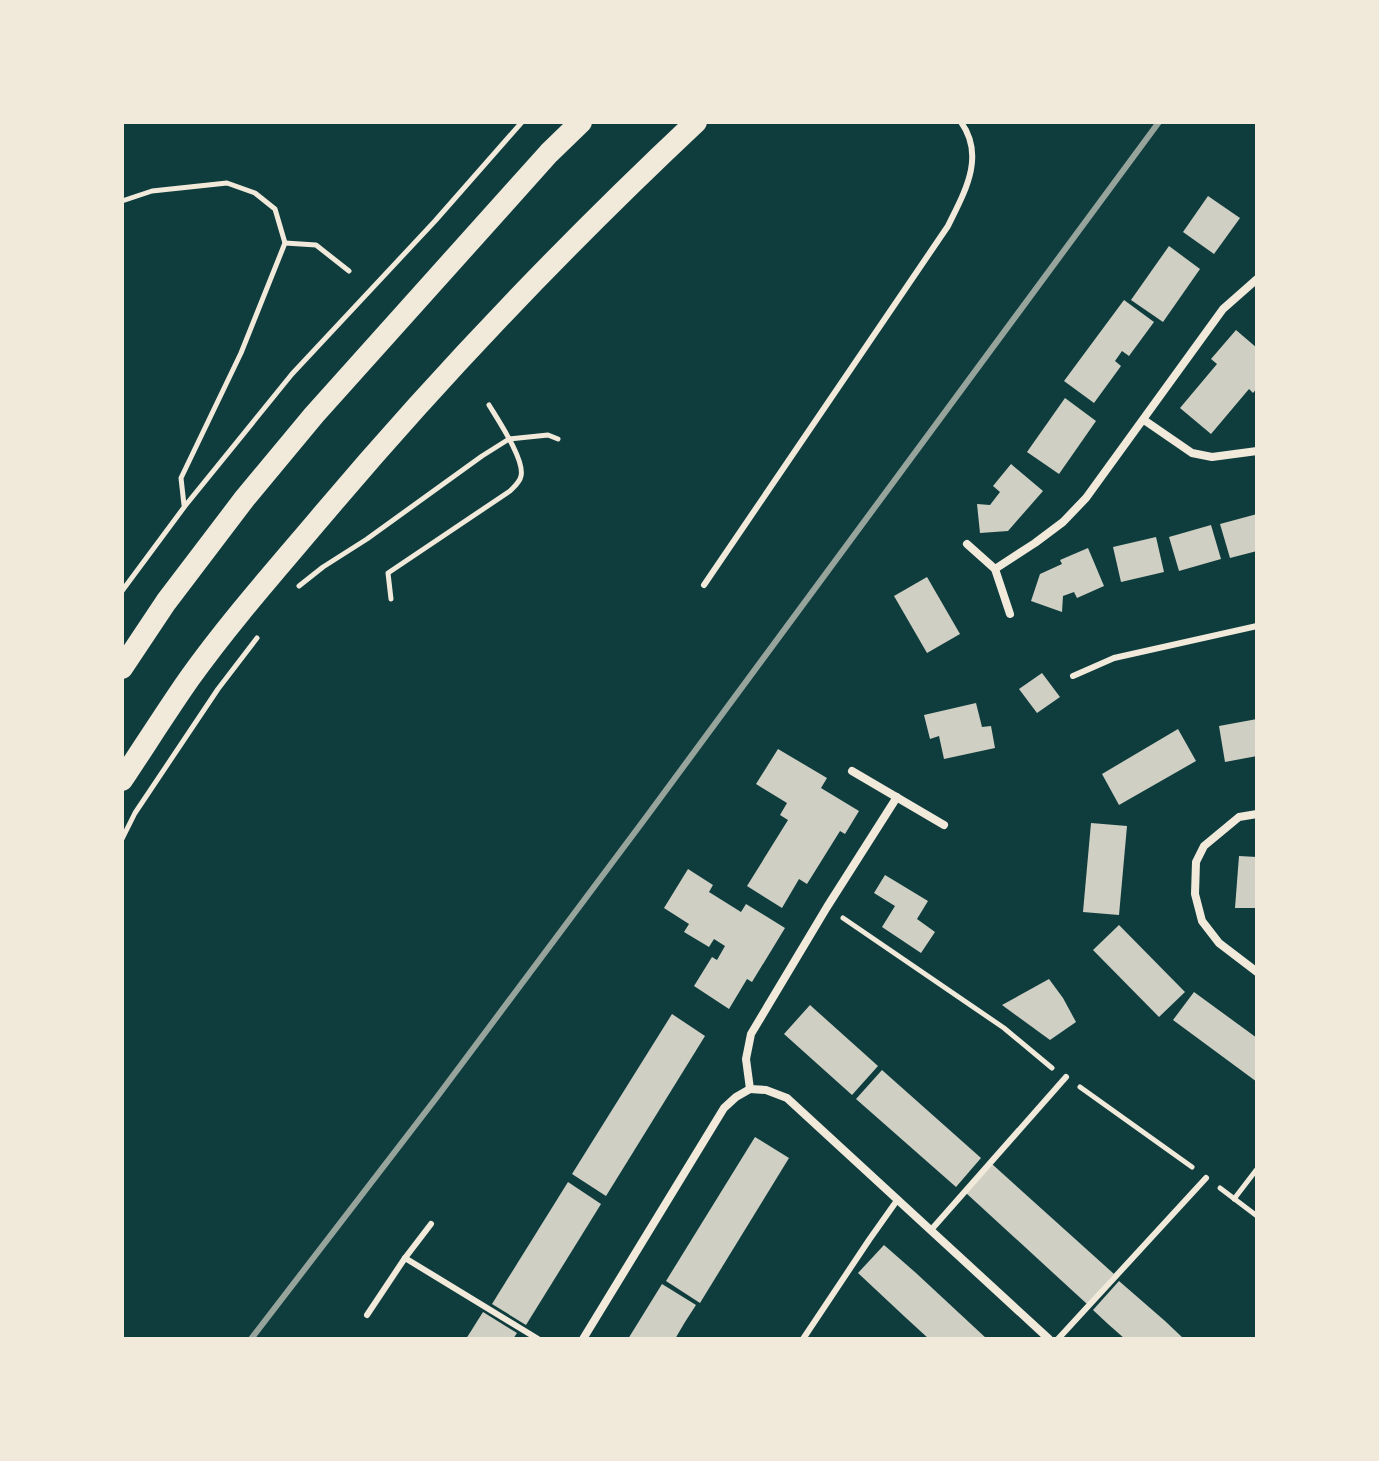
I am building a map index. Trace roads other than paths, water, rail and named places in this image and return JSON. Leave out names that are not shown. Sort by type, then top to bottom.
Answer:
[{"type":"highway","points":[[122,668],[166,602],[245,498],[314,415],[549,153],[581,122]]},
{"type":"highway","points":[[549,153],[587,122]]},
{"type":"highway","points":[[122,780],[190,678],[259,590],[373,455],[464,354],[643,171],[696,122]]},
{"type":"street","points":[[549,153],[573,122]]},
{"type":"street","points":[[995,569],[1063,522],[1086,498],[1223,309],[1257,279]]},
{"type":"street","points":[[1144,420],[1192,453],[1212,457],[1257,451]]},
{"type":"street","points":[[967,544],[995,569],[1010,614]]},
{"type":"street","points":[[852,771],[944,825]]},
{"type":"street","points":[[750,1089],[746,1059],[751,1034],[897,797]]},
{"type":"street","points":[[1257,814],[1239,817],[1204,846],[1196,862],[1195,894],[1202,921],[1219,943],[1257,972]]},
{"type":"street","points":[[583,1339],[724,1108],[750,1089],[766,1090],[787,1098],[1049,1339]]},
{"type":"lane","points":[[704,585],[948,226],[970,180],[973,155],[966,128],[961,122]]},
{"type":"lane","points":[[1073,676],[1114,658],[1257,626]]},
{"type":"lane","points":[[931,1230],[1066,1077]]},
{"type":"lane","points":[[1058,1339],[1206,1178]]},
{"type":"lane","points":[[803,1339],[898,1199]]},
{"type":"lane","points":[[367,1315],[431,1224]]},
{"type":"lane","points":[[405,1258],[538,1339]]},
{"type":"railway","points":[[251,1339],[647,816],[1159,122]]}]
